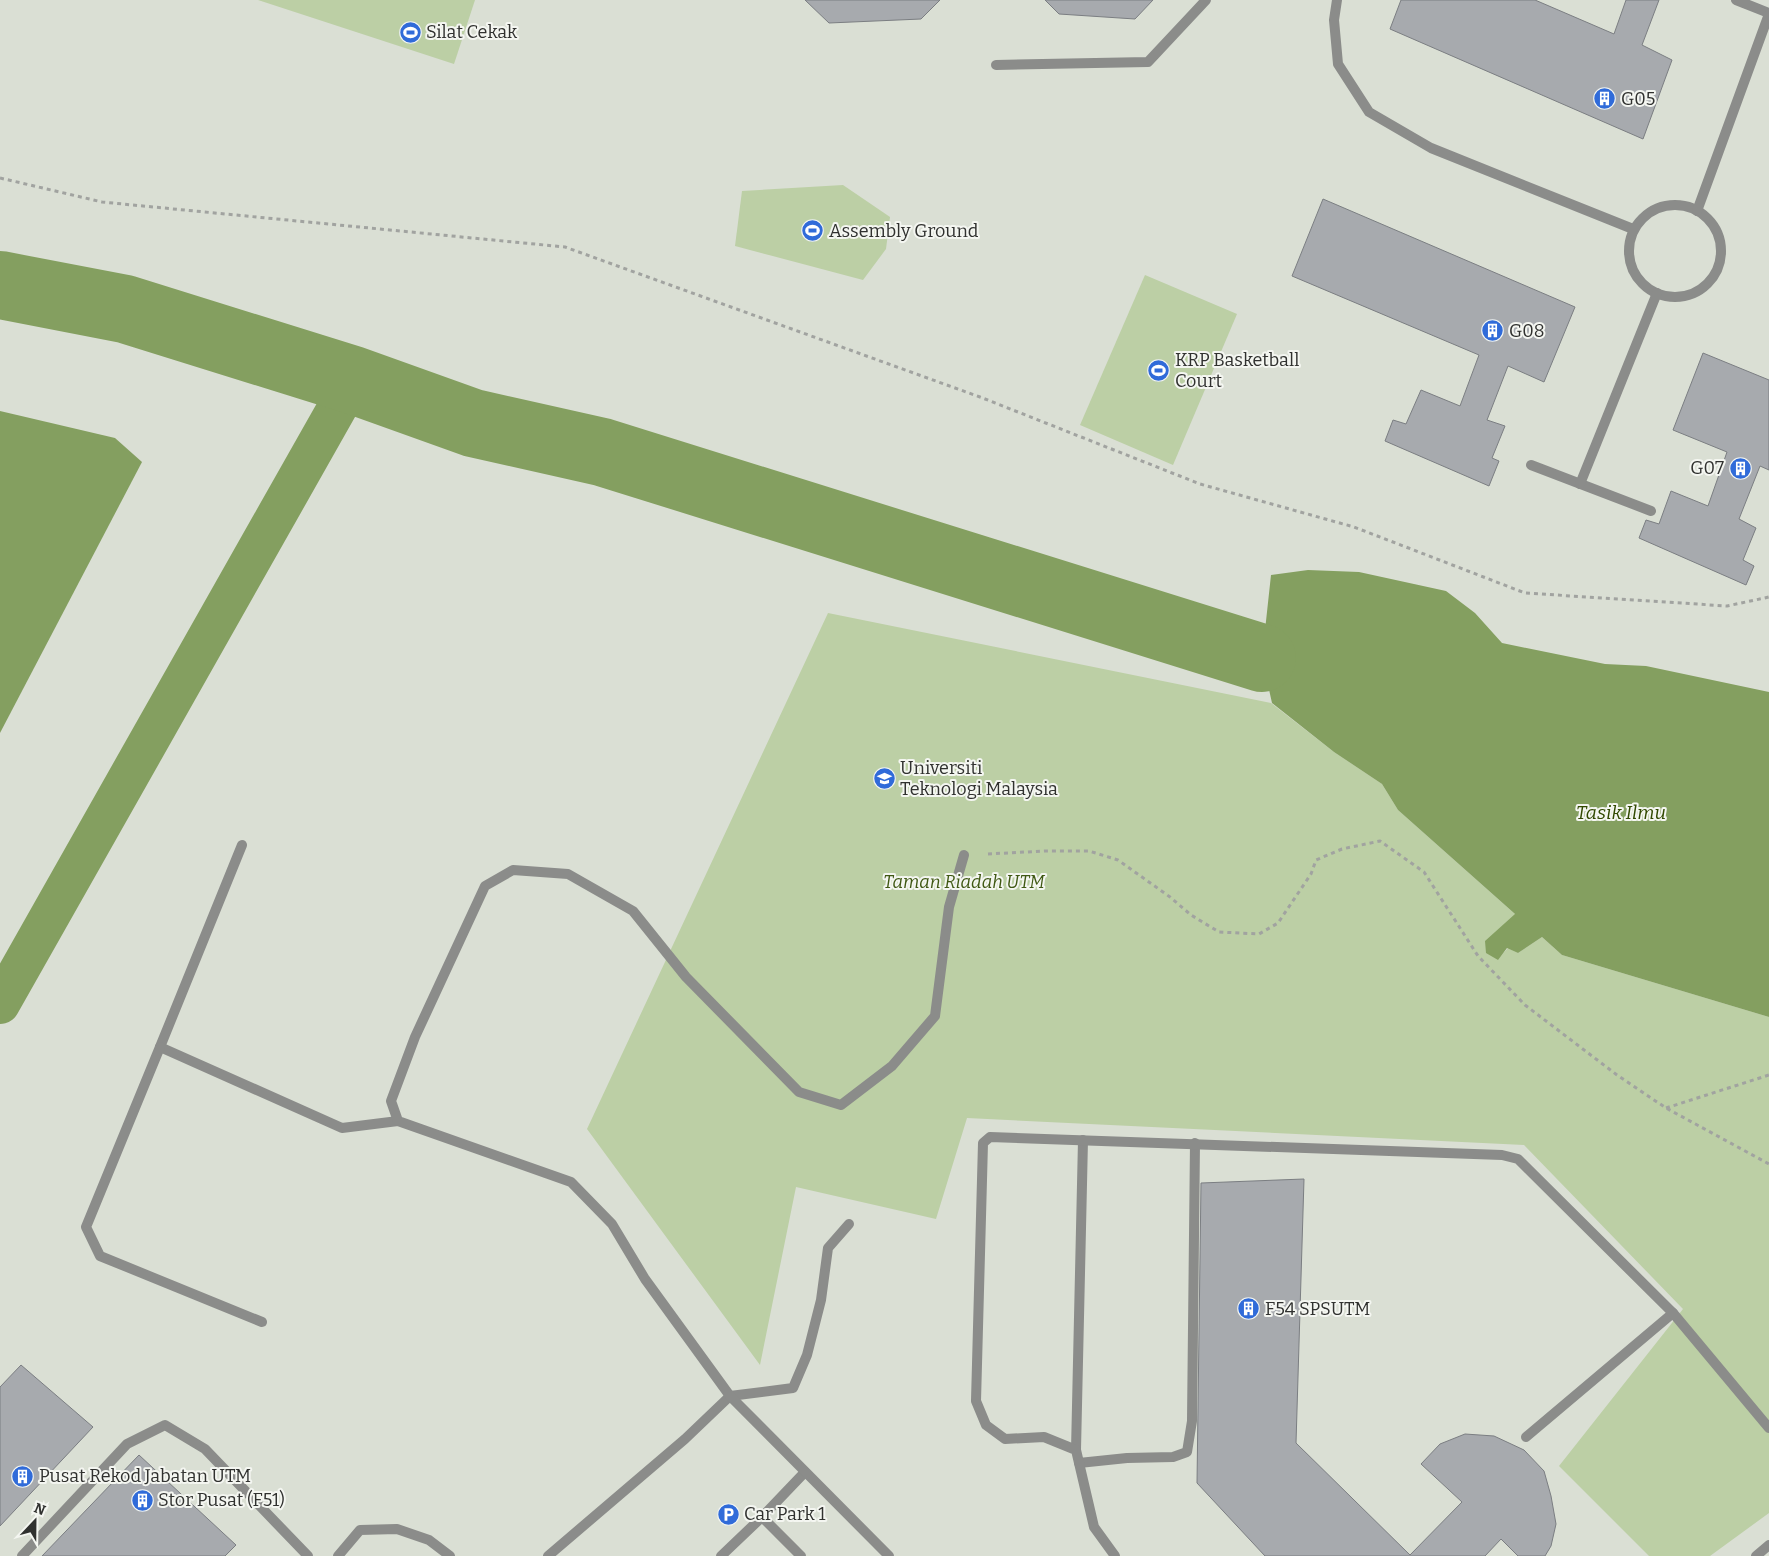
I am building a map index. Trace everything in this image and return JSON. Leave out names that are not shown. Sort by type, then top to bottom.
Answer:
[{"type":"street","points":[[996,65],[1148,62],[1206,0]]},
{"type":"street","points":[[1337,0],[1334,20],[1338,64],[1369,112],[1431,148],[1633,230]]},
{"type":"street","points":[[1697,211],[1769,14],[1736,0]]},
{"type":"street","points":[[1668,205],[1683,206],[1697,211],[1708,219],[1716,231],[1720,244],[1721,258],[1717,271],[1709,283],[1697,291],[1684,296],[1670,297],[1657,293],[1644,286],[1634,274],[1629,259],[1629,244],[1633,230],[1642,218],[1654,210],[1668,205]]},
{"type":"street","points":[[1580,484],[1657,293]]},
{"type":"street","points":[[1531,465],[1651,511]]},
{"type":"street","points":[[242,845],[86,1227],[100,1256],[262,1322]]},
{"type":"street","points":[[398,1121],[391,1102],[419,1028],[485,886],[513,870],[568,874],[632,912],[686,977],[799,1092],[841,1105],[892,1066],[936,1016],[949,908],[964,855]]},
{"type":"street","points":[[160,1047],[342,1128],[398,1121],[570,1182],[612,1224],[645,1279],[730,1396],[889,1556]]},
{"type":"street","points":[[1076,1450],[1044,1437],[1005,1439],[986,1425],[976,1401],[983,1143],[990,1137],[1502,1155],[1518,1159],[1673,1313],[1769,1428]]},
{"type":"street","points":[[1083,1140],[1076,1450],[1094,1528],[1115,1556]]},
{"type":"street","points":[[1079,1463],[1127,1458],[1172,1457],[1187,1452],[1192,1421],[1195,1143]]},
{"type":"street","points":[[548,1556],[685,1439],[730,1396],[793,1388],[806,1355],[821,1300],[828,1248],[849,1224]]},
{"type":"street","points":[[1526,1437],[1673,1313]]},
{"type":"street","points":[[22,1556],[126,1444],[166,1425],[205,1449],[308,1556]]},
{"type":"street","points":[[721,1556],[805,1472]]},
{"type":"street","points":[[762,1517],[801,1556]]},
{"type":"street","points":[[338,1556],[360,1530],[397,1529],[428,1540],[450,1556]]},
{"type":"street","points":[[1756,1556],[1769,1545]]},
{"type":"path","points":[[0,178],[102,202],[565,247],[980,397],[1200,484],[1354,526],[1525,593],[1727,606],[1769,597]]},
{"type":"path","points":[[964,855],[1089,851],[1118,860],[1170,897],[1191,915],[1219,932],[1259,934],[1278,923],[1311,874],[1316,860],[1342,848],[1380,840],[1424,872],[1478,956],[1525,1005],[1617,1075],[1666,1108],[1769,1164]]},
{"type":"path","points":[[1666,1108],[1769,1075]]},
{"type":"shaded area","name":"Universiti Teknologi Malaysia","points":[[0,0],[1769,0],[1769,1556],[0,1556]]},
{"type":"green space","name":"Silat Cekak","points":[[258,0],[475,0],[454,64]]},
{"type":"green space","name":"Assembly Ground","points":[[843,185],[890,217],[886,249],[863,280],[735,246],[742,191]]},
{"type":"green space","name":"KRP Basketball Court","points":[[1145,275],[1237,314],[1173,465],[1080,425]]},
{"type":"green space","name":"Taman Riadah UTM","points":[[828,613],[1271,703],[1334,752],[1382,784],[1398,810],[1516,915],[1497,960],[1508,948],[1518,953],[1542,937],[1562,955],[1769,1017],[1769,1513],[1710,1556],[1649,1556],[1559,1466],[1683,1309],[1524,1145],[967,1118],[936,1219],[796,1187],[760,1365],[587,1129]]},
{"type":"water","points":[[0,411],[115,438],[142,462],[0,733]]},
{"type":"water","name":"Tasik Ilmu","points":[[1308,570],[1359,572],[1446,591],[1475,613],[1502,643],[1605,664],[1646,666],[1769,692],[1769,1017],[1562,955],[1542,937],[1518,953],[1507,948],[1498,960],[1486,953],[1485,941],[1515,914],[1398,810],[1382,784],[1334,752],[1272,703],[1262,658],[1271,575]]},
{"type":"building","points":[[805,0],[940,0],[921,19],[829,23]]},
{"type":"building","points":[[1045,0],[1153,0],[1135,19],[1059,14]]},
{"type":"building","name":"G05","points":[[1401,0],[1535,0],[1614,34],[1626,0],[1659,0],[1642,45],[1672,60],[1643,139],[1390,29]]},
{"type":"building","name":"G08","points":[[1323,199],[1575,307],[1544,382],[1508,366],[1487,420],[1505,426],[1492,458],[1499,461],[1489,486],[1385,441],[1393,420],[1406,424],[1421,390],[1460,406],[1479,355],[1292,276]]},
{"type":"building","name":"G07","points":[[1703,353],[1769,380],[1769,470],[1760,466],[1739,519],[1756,528],[1743,560],[1754,566],[1746,585],[1639,538],[1646,520],[1659,524],[1671,491],[1708,506],[1727,452],[1673,430]]},
{"type":"building","name":"F54 SPSUTM","points":[[1304,1179],[1296,1443],[1410,1555],[1462,1502],[1421,1464],[1440,1444],[1465,1434],[1494,1436],[1524,1450],[1544,1471],[1556,1524],[1551,1546],[1545,1556],[1518,1556],[1501,1539],[1485,1556],[1265,1556],[1197,1483],[1201,1183]]},
{"type":"building","name":"Pusat Rekod Jabatan UTM","points":[[21,1365],[93,1427],[0,1526],[0,1387]]},
{"type":"building","name":"Stor Pusat (F51)","points":[[139,1455],[236,1545],[225,1556],[42,1556]]},
{"type":"waterway","points":[[0,285],[125,309],[353,380],[473,423],[602,452],[1262,658]]},
{"type":"waterway","points":[[0,1004],[353,380]]},
{"type":"place","name":"Silat Cekak","points":[[410,32]]},
{"type":"place","name":"G05","points":[[1605,99]]},
{"type":"place","name":"Assembly Ground","points":[[813,231]]},
{"type":"place","name":"G08","points":[[1493,331]]},
{"type":"place","name":"KRP Basketball Court","points":[[1159,370]]},
{"type":"place","name":"G07","points":[[1740,468]]},
{"type":"place","name":"Universiti Teknologi Malaysia","points":[[884,778]]},
{"type":"place","name":"F54 SPSUTM","points":[[1249,1309]]},
{"type":"place","name":"Pusat Rekod Jabatan UTM","points":[[23,1476]]},
{"type":"place","name":"Stor Pusat (F51)","points":[[142,1500]]},
{"type":"place","name":"Car Park 1","points":[[728,1514]]}]
